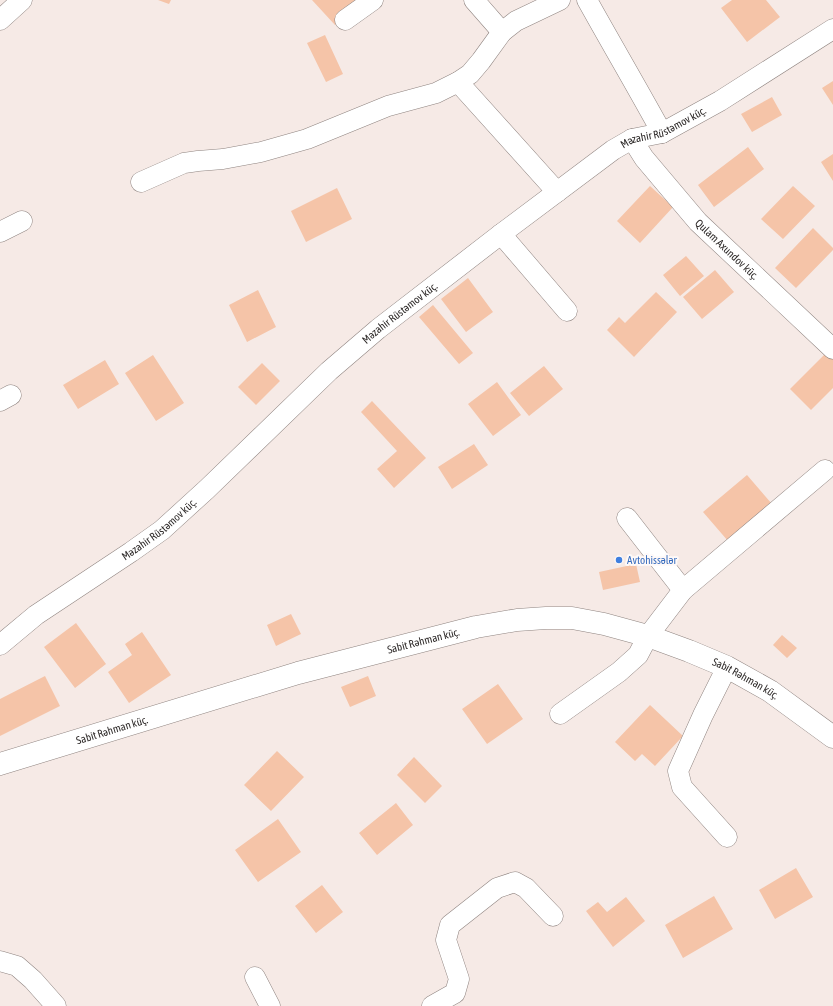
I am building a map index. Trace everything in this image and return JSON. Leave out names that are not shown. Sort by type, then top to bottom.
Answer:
[{"type":"main road","name":"Sabit Rəhman küç.","points":[[0,764],[298,673],[476,627],[517,620],[546,618],[572,618],[604,624],[648,636],[689,651],[727,667],[770,691],[833,737]]},
{"type":"street","points":[[0,20],[22,0]]},
{"type":"street","points":[[345,20],[373,0]]},
{"type":"street","points":[[474,0],[502,32]]},
{"type":"street","points":[[141,182],[184,163],[223,159],[261,152],[307,139],[388,106],[436,93],[470,74],[502,32],[516,21],[560,0]]},
{"type":"street","points":[[587,0],[616,53],[638,88],[662,134]]},
{"type":"street","name":"Məzahir Rüstəmov küç.","points":[[0,645],[36,615],[162,530],[208,489],[334,367],[378,329],[613,150],[632,139],[662,134],[720,101],[833,29]]},
{"type":"street","points":[[458,82],[557,192]]},
{"type":"street","name":"Qulam Axundov küç.","points":[[632,139],[644,158],[698,222],[833,349]]},
{"type":"street","points":[[0,232],[22,221]]},
{"type":"street","points":[[501,234],[567,311]]},
{"type":"street","points":[[560,714],[619,672],[638,655],[648,636],[683,590],[825,470]]},
{"type":"street","points":[[627,518],[683,590]]},
{"type":"street","points":[[727,667],[703,715],[678,771],[682,787],[727,837]]},
{"type":"street","points":[[432,1006],[455,993],[459,979],[446,940],[450,925],[497,888],[515,882],[526,888],[553,916]]},
{"type":"street","points":[[0,961],[17,966],[33,980],[56,1006]]},
{"type":"street","points":[[255,977],[270,1006]]},
{"type":"building","points":[[158,0],[171,0],[169,4]]},
{"type":"building","points":[[312,0],[362,0],[335,25]]},
{"type":"building","points":[[732,0],[766,0],[780,17],[747,42],[721,8]]},
{"type":"building","points":[[325,35],[343,74],[326,82],[307,43]]},
{"type":"building","points":[[833,81],[833,105],[822,88]]},
{"type":"building","points":[[772,97],[782,115],[752,132],[741,114]]},
{"type":"building","points":[[748,147],[764,169],[714,207],[698,185]]},
{"type":"building","points":[[833,154],[833,181],[821,162]]},
{"type":"building","points":[[650,186],[673,207],[640,243],[617,221]]},
{"type":"building","points":[[793,186],[815,206],[783,239],[761,219]]},
{"type":"building","points":[[337,188],[352,219],[306,242],[291,211]]},
{"type":"building","points":[[813,228],[833,248],[833,250],[796,288],[775,268]]},
{"type":"building","points":[[686,256],[704,276],[680,296],[663,275]]},
{"type":"building","points":[[715,270],[734,292],[702,319],[683,297]]},
{"type":"building","points":[[468,278],[493,312],[466,332],[441,299]]},
{"type":"building","points":[[258,290],[276,327],[247,342],[229,305]]},
{"type":"building","points":[[656,292],[677,312],[634,357],[607,330],[619,317],[625,323]]},
{"type":"building","points":[[433,305],[473,353],[459,364],[419,317]]},
{"type":"building","points":[[833,346],[833,388],[811,410],[790,389]]},
{"type":"building","points":[[153,355],[184,403],[156,421],[125,373]]},
{"type":"building","points":[[105,360],[119,384],[78,409],[63,385]]},
{"type":"building","points":[[262,363],[280,381],[256,405],[238,387]]},
{"type":"building","points":[[544,366],[563,389],[529,416],[510,393]]},
{"type":"building","points":[[497,382],[521,415],[493,436],[468,404]]},
{"type":"building","points":[[372,401],[426,458],[394,488],[377,469],[397,451],[361,412]]},
{"type":"building","points":[[474,444],[488,465],[452,489],[438,467]]},
{"type":"building","points":[[747,475],[772,504],[728,541],[703,512]]},
{"type":"building","points":[[636,564],[640,582],[603,590],[599,572]]},
{"type":"building","points":[[291,614],[301,634],[276,646],[267,625]]},
{"type":"building","points":[[76,623],[106,664],[75,688],[44,647]]},
{"type":"building","points":[[142,632],[171,675],[129,703],[108,672],[132,655],[125,644]]},
{"type":"building","points":[[782,635],[797,648],[787,658],[773,645]]},
{"type":"building","points":[[45,676],[60,706],[0,736],[0,699]]},
{"type":"building","points":[[368,676],[376,696],[350,707],[341,687]]},
{"type":"building","points":[[498,684],[523,719],[487,744],[462,709]]},
{"type":"building","points":[[650,705],[683,736],[655,766],[642,754],[635,761],[615,742]]},
{"type":"building","points":[[277,751],[304,777],[271,811],[244,785]]},
{"type":"building","points":[[414,757],[442,786],[425,803],[397,775]]},
{"type":"building","points":[[396,803],[413,825],[377,855],[359,833]]},
{"type":"building","points":[[278,819],[301,852],[258,882],[235,850]]},
{"type":"building","points":[[796,868],[813,897],[775,919],[759,890]]},
{"type":"building","points":[[322,885],[343,912],[316,933],[295,906]]},
{"type":"building","points":[[714,896],[733,929],[683,958],[665,925]]},
{"type":"building","points":[[626,897],[645,921],[613,947],[586,911],[598,902],[607,912]]},
{"type":"place","name":"Avtohissələr","points":[[619,560]]}]
